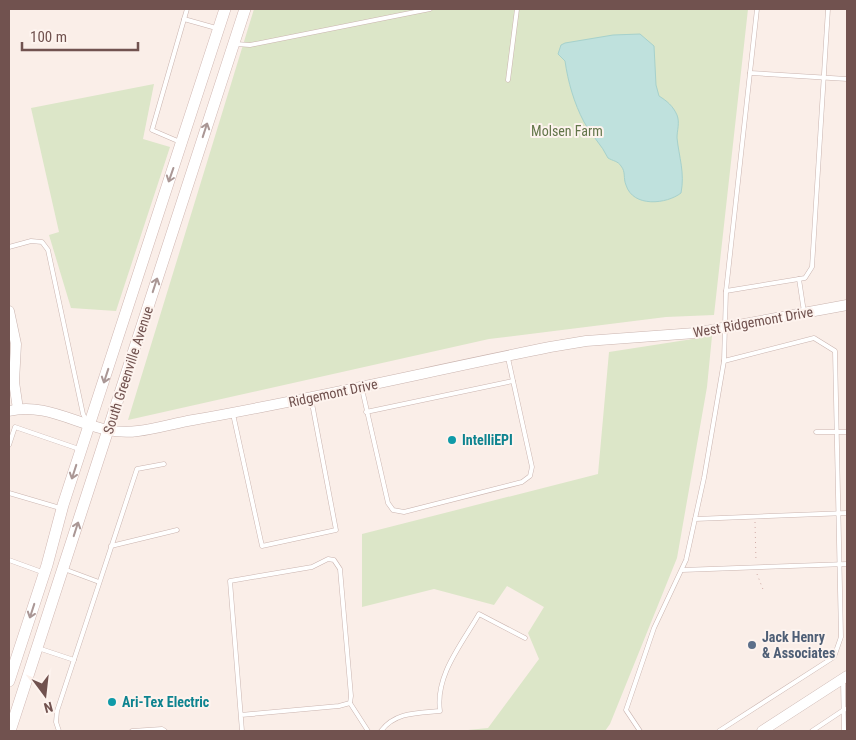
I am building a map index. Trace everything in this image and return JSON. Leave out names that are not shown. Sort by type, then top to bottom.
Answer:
[{"type":"main road","name":"South Greenville Avenue","points":[[9,681],[46,569],[62,509],[225,9]]},
{"type":"main road","name":"South Greenville Avenue","points":[[10,731],[245,9]]},
{"type":"main road","points":[[218,29],[235,39]]},
{"type":"main road","points":[[46,569],[63,569]]},
{"type":"street","name":"West Ridgemont Drive","points":[[659,335],[694,333],[847,306]]},
{"type":"street","points":[[9,311],[16,344],[14,410]]},
{"type":"street","name":"Ridgemont Drive","points":[[14,410],[42,410],[109,431],[137,432],[586,341],[659,335]]},
{"type":"street","points":[[762,731],[845,678]]},
{"type":"lane","points":[[182,143],[152,130],[187,9]]},
{"type":"lane","points":[[235,39],[250,45],[430,9]]},
{"type":"lane","points":[[508,80],[518,9]]},
{"type":"lane","points":[[640,731],[626,710],[654,628],[686,560],[706,470],[724,361],[726,291],[757,9]]},
{"type":"lane","points":[[726,291],[805,278],[812,267],[828,9]]},
{"type":"lane","points":[[184,20],[218,29]]},
{"type":"lane","points":[[750,73],[847,79]]},
{"type":"lane","points":[[9,246],[31,241],[42,242],[48,250],[83,414],[89,426]]},
{"type":"lane","points":[[799,279],[804,314]]},
{"type":"lane","points":[[720,731],[834,657],[842,637],[835,351],[814,338],[724,361]]},
{"type":"lane","points":[[361,387],[388,503],[393,510],[404,512],[522,482],[530,476],[532,468],[508,356]]},
{"type":"lane","points":[[366,412],[513,381]]},
{"type":"lane","points":[[233,414],[262,546],[318,534],[336,530],[310,397]]},
{"type":"lane","points":[[9,445],[14,427],[82,450]]},
{"type":"lane","points":[[816,432],[847,432]]},
{"type":"lane","points":[[59,731],[56,722],[57,711],[137,469],[164,464]]},
{"type":"lane","points":[[9,493],[62,509]]},
{"type":"lane","points":[[695,519],[847,513]]},
{"type":"lane","points":[[111,546],[177,530]]},
{"type":"lane","points":[[242,731],[230,581],[312,566],[328,559],[334,560],[340,569],[351,696],[350,703],[368,731]]},
{"type":"lane","points":[[9,560],[46,569]]},
{"type":"lane","points":[[682,570],[847,564]]},
{"type":"lane","points":[[63,569],[99,582]]},
{"type":"lane","points":[[380,731],[388,722],[405,714],[440,711],[438,698],[444,674],[479,614],[525,638]]},
{"type":"lane","points":[[38,648],[74,660]]},
{"type":"lane","points":[[844,731],[845,678]]},
{"type":"lane","points":[[241,715],[339,706],[350,703]]},
{"type":"lane","points":[[812,731],[844,710]]},
{"type":"lane","points":[[132,731],[162,728],[165,731]]},
{"type":"path","points":[[754,517],[756,567],[764,592]]},
{"type":"green space","name":"Molsen Farm","points":[[254,9],[748,9],[714,315],[666,317],[489,339],[128,420]]},
{"type":"green space","points":[[154,84],[143,139],[170,147],[116,311],[71,308],[49,235],[59,232],[31,108]]},
{"type":"green space","points":[[712,336],[707,387],[677,558],[610,724],[605,731],[458,731],[488,728],[539,659],[528,633],[544,607],[507,586],[494,605],[434,589],[362,607],[362,534],[598,474],[609,352]]},
{"type":"water","points":[[640,34],[654,46],[656,85],[659,96],[672,106],[677,115],[677,138],[682,172],[681,193],[667,200],[651,202],[636,198],[630,192],[625,182],[623,168],[608,158],[584,122],[572,92],[565,61],[558,54],[561,45],[565,43],[613,35]]},
{"type":"place","name":"IntelliEPI","points":[[452,440]]},
{"type":"place","name":"Jack Henry & Associates","points":[[752,645]]},
{"type":"place","name":"Ari-Tex Electric","points":[[112,702]]}]
